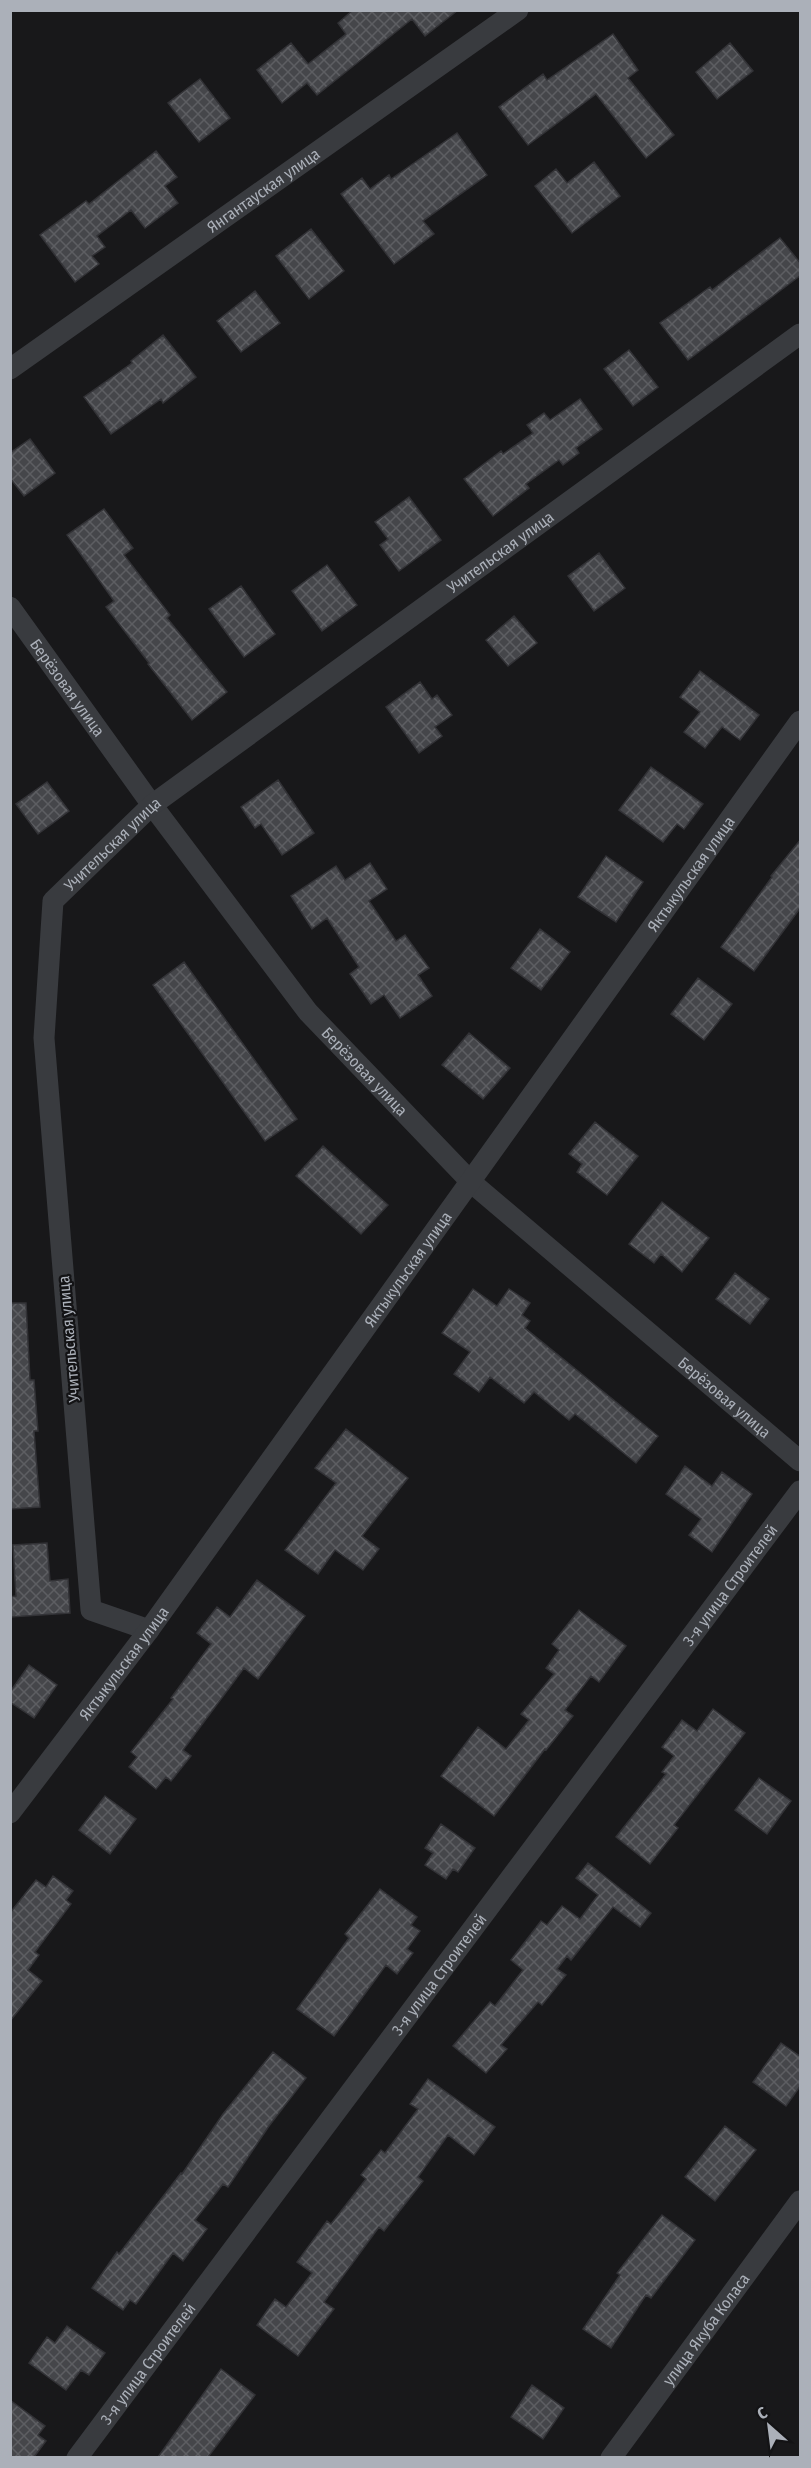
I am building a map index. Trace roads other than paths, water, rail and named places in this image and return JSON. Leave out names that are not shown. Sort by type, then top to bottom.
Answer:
[{"type":"street","name":"Янгантауская улица","points":[[10,369],[518,10]]},
{"type":"street","name":"Учительская улица","points":[[149,1630],[91,1610],[44,1038],[53,901],[152,805],[801,334]]},
{"type":"street","name":"Берёзовая улица","points":[[10,607],[152,805],[308,1012],[472,1182],[801,1461]]},
{"type":"street","name":"Яктыкульская улица","points":[[10,1813],[149,1630],[801,721]]},
{"type":"street","name":"3-я улица Строителей","points":[[77,2457],[801,1491]]},
{"type":"street","name":"улица Якуба Коласа","points":[[612,2457],[801,2201]]}]
